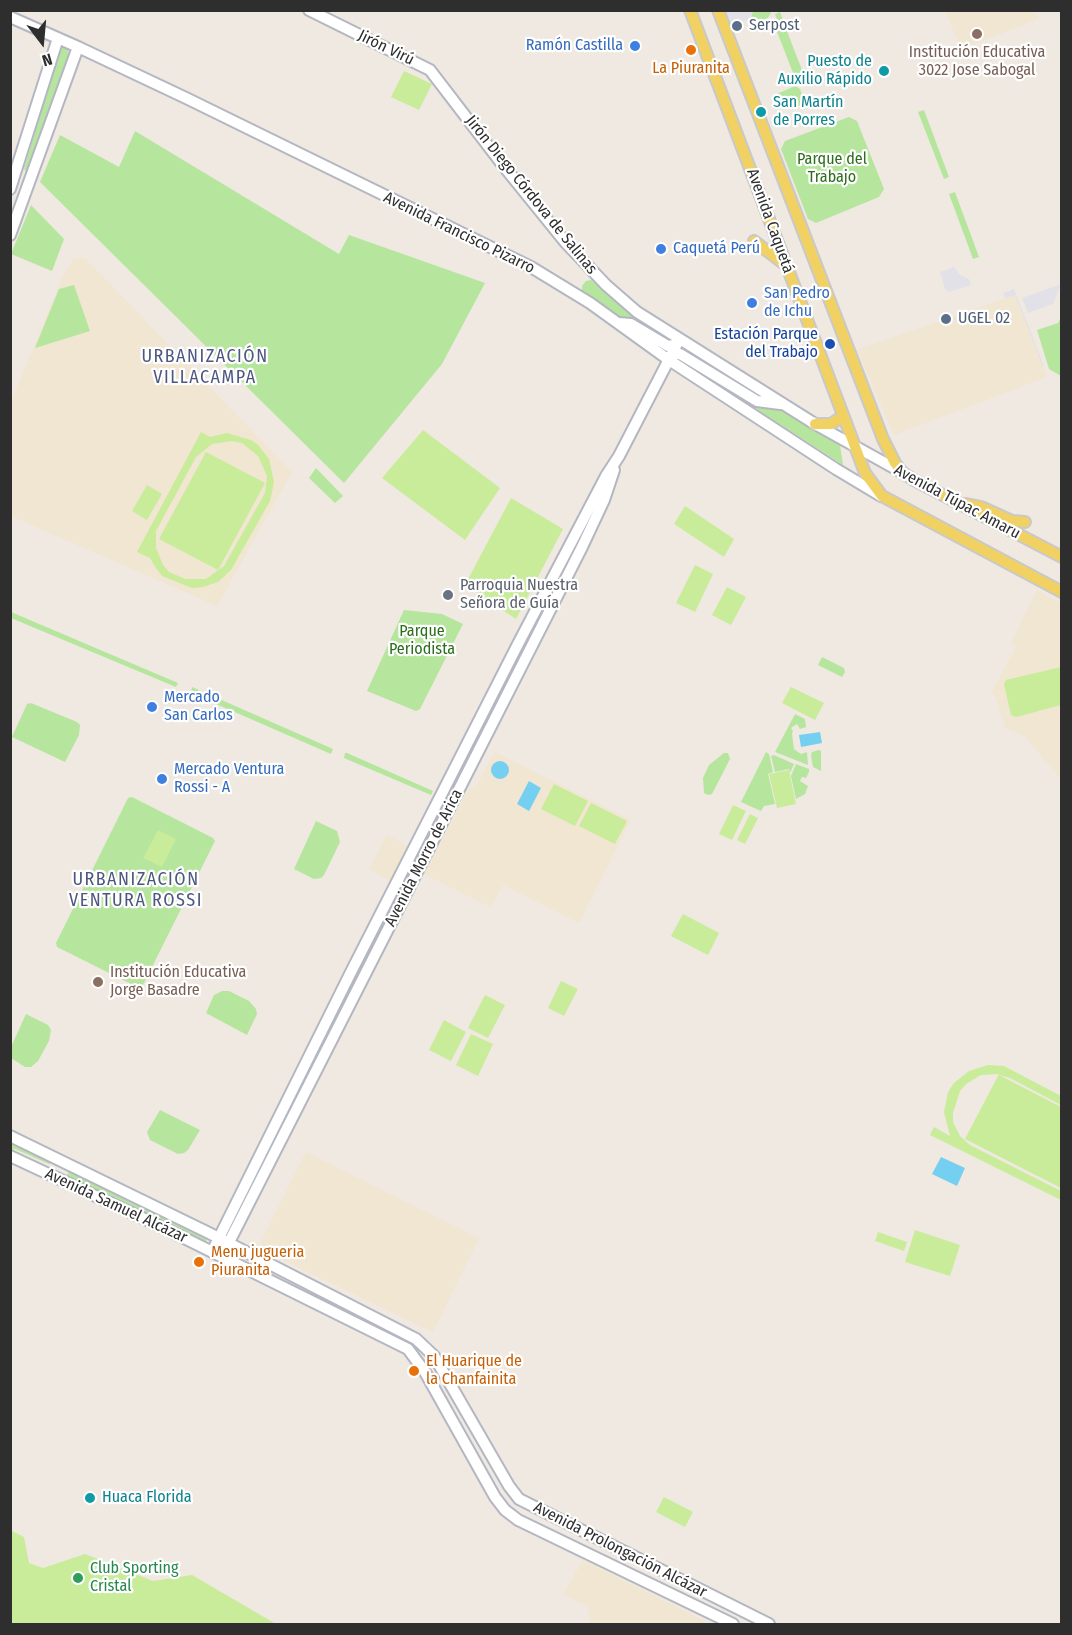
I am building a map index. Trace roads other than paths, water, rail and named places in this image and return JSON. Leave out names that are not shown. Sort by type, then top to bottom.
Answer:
[{"type":"main road","name":"Jirón Virú","points":[[309,10],[430,70]]},
{"type":"main road","name":"Avenida Caquetá","points":[[690,10],[854,447],[865,473],[882,496]]},
{"type":"main road","name":"Avenida Caquetá","points":[[718,10],[883,439],[891,457],[903,473]]},
{"type":"main road","name":"Avenida Francisco Pizarro","points":[[10,17],[78,47],[525,264],[590,303],[669,360],[836,469],[882,496]]},
{"type":"main road","points":[[10,189],[58,38]]},
{"type":"main road","points":[[10,235],[78,47]]},
{"type":"main road","name":"Jirón Diego Córdova de Salinas","points":[[430,70],[502,164],[583,262],[637,312],[854,447]]},
{"type":"main road","points":[[754,241],[787,266]]},
{"type":"main road","points":[[618,323],[632,324],[668,346],[680,340]]},
{"type":"main road","name":"Avenida Morro de Arica","points":[[217,1254],[350,974],[571,542],[680,340]]},
{"type":"main road","points":[[669,360],[674,354],[680,354],[757,401],[784,405]]},
{"type":"main road","points":[[815,424],[831,424],[843,416]]},
{"type":"main road","name":"Avenida Túpac Amaru","points":[[854,447],[1062,557]]},
{"type":"main road","name":"Avenida Morro de Arica","points":[[223,1241],[582,547],[604,500],[618,458]]},
{"type":"main road","name":"Avenida Túpac Amaru","points":[[882,496],[1062,592]]},
{"type":"main road","points":[[955,502],[981,507],[1012,521],[1025,522]]},
{"type":"main road","points":[[571,542],[582,547]]},
{"type":"main road","name":"Avenida Samuel Alcázar","points":[[10,1136],[223,1241]]},
{"type":"main road","name":"Avenida Samuel Alcázar","points":[[10,1156],[217,1254]]},
{"type":"main road","name":"Avenida Prolongación Alcázar","points":[[223,1241],[339,1298],[424,1344],[439,1364],[509,1486],[519,1498],[764,1624]]},
{"type":"main road","name":"Avenida Prolongación Alcázar","points":[[217,1254],[408,1349],[417,1359],[495,1497],[505,1510],[518,1520],[733,1624]]},
{"type":"main road","points":[[333,1311],[339,1298]]},
{"type":"water","points":[[820,732],[822,743],[801,747],[799,735]]},
{"type":"water","points":[[500,761],[506,764],[509,770],[506,776],[500,779],[494,776],[491,770],[494,764]]},
{"type":"water","points":[[529,781],[541,788],[529,811],[517,804]]},
{"type":"water","points":[[941,1157],[965,1168],[957,1186],[932,1174]]},
{"type":"place","name":"Serpost","points":[[737,26]]},
{"type":"place","name":"Institución Educativa 3022 Jose Sabogal","points":[[977,34]]},
{"type":"place","name":"Ramón Castilla","points":[[635,46]]},
{"type":"place","name":"La Piuranita","points":[[691,50]]},
{"type":"place","name":"Puesto de Auxilio Rápido","points":[[884,71]]},
{"type":"place","name":"San Martín de Porres","points":[[761,112]]},
{"type":"place","name":"Caquetá Perú","points":[[661,249]]},
{"type":"place","name":"San Pedro de Ichu","points":[[752,303]]},
{"type":"place","name":"UGEL 02","points":[[946,319]]},
{"type":"place","name":"Estación Parque del Trabajo","points":[[830,344]]},
{"type":"place","name":"Parroquia Nuestra Señora de Guía","points":[[448,595]]},
{"type":"place","name":"Mercado San Carlos","points":[[152,707]]},
{"type":"place","name":"Mercado Ventura Rossi - A","points":[[162,779]]},
{"type":"place","name":"Institución Educativa Jorge Basadre","points":[[98,982]]},
{"type":"place","name":"Menu jugueria Piuranita","points":[[199,1262]]},
{"type":"place","name":"El Huarique de la Chanfainita","points":[[414,1371]]},
{"type":"place","name":"Huaca Florida","points":[[90,1498]]},
{"type":"place","name":"Club Sporting Cristal","points":[[78,1578]]},
{"type":"district","name":"URBANIZACIÓN VILLACAMPA","points":[[205,367]]},
{"type":"district","name":"URBANIZACIÓN VENTURA ROSSI","points":[[136,890]]},
{"type":"park label","name":"Parque del Trabajo","points":[[832,169]]},
{"type":"park label","name":"Parque Periodista","points":[[422,641]]}]
